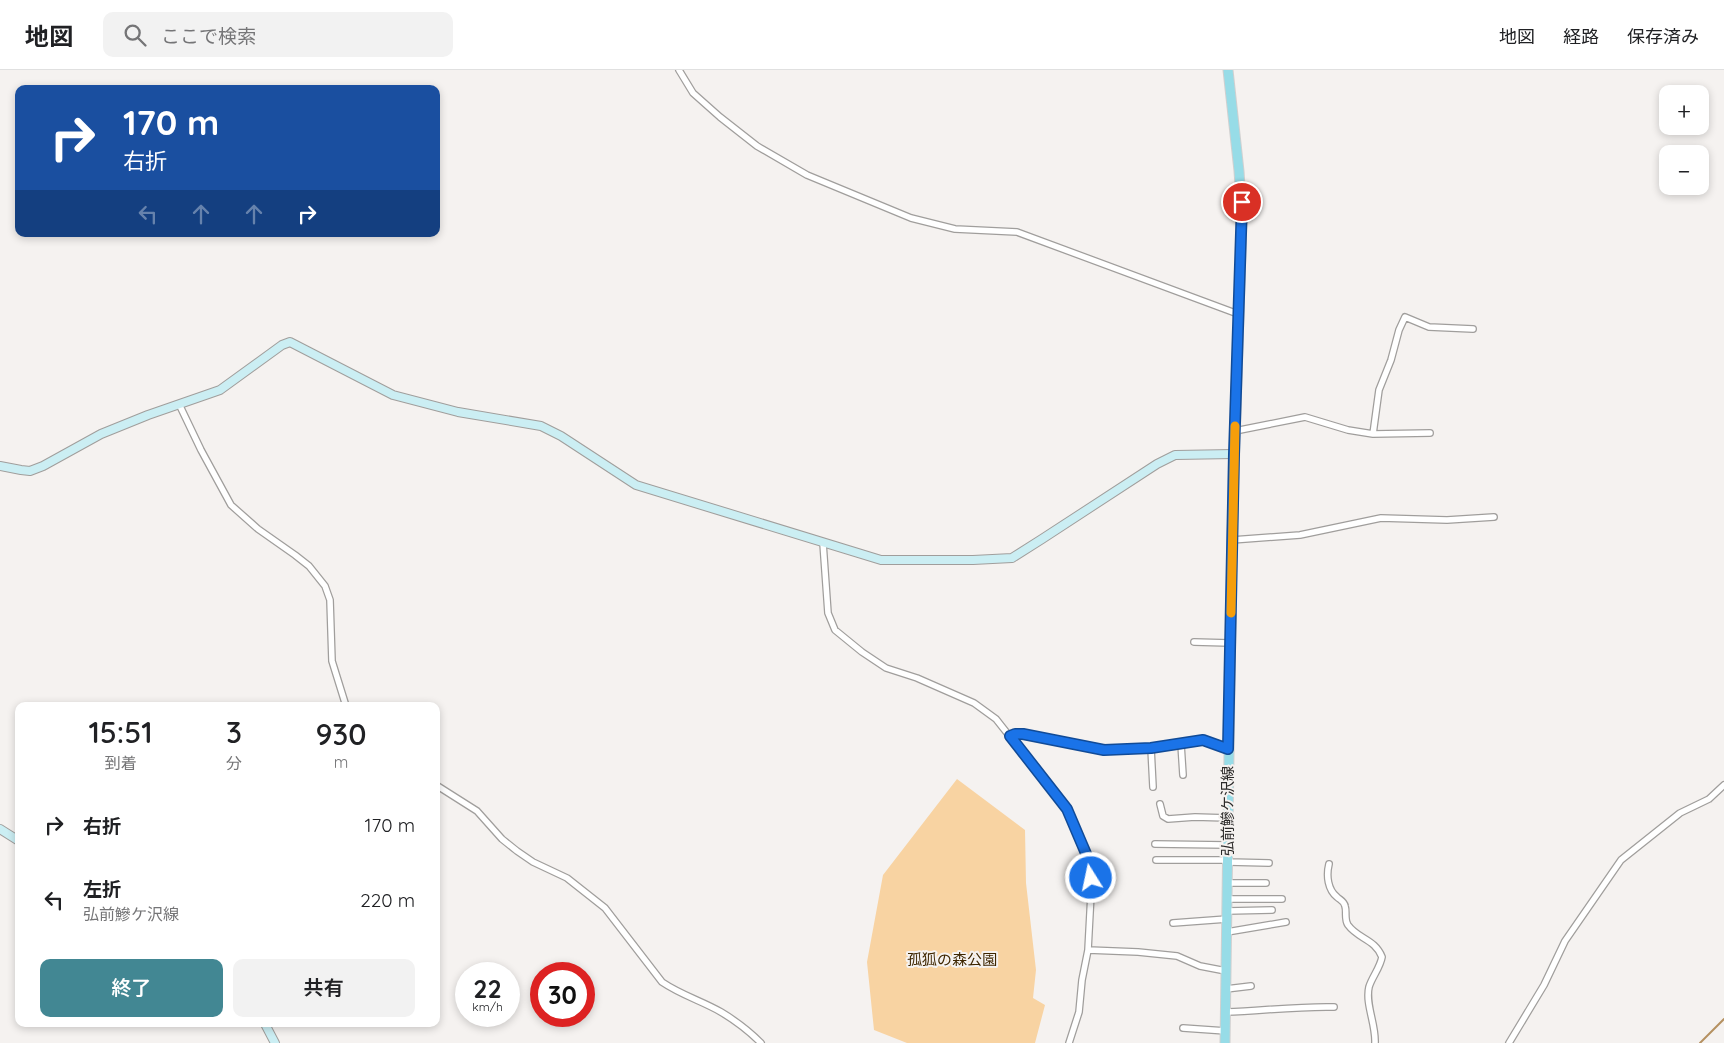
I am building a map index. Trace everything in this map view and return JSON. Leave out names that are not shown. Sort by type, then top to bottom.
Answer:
[{"type":"main road","name":"弘前鰺ケ沢線","points":[[1225,1043],[1232,540],[1242,202],[1228,70]]},
{"type":"street","points":[[679,70],[693,93],[720,117],[757,146],[807,175],[911,218],[955,229],[1017,232],[1238,314]]},
{"type":"street","points":[[1373,434],[1379,390],[1405,317],[1429,327],[1473,329]]},
{"type":"street","points":[[0,466],[30,471],[43,466],[101,434],[220,390],[282,345],[290,342],[393,395],[458,412],[541,426],[561,436],[636,485],[880,560],[1012,558],[1157,464],[1175,455],[1234,454]]},
{"type":"street","points":[[179,404],[200,450],[231,505],[258,529],[302,561],[325,586],[330,600],[332,660],[345,702]]},
{"type":"street","points":[[1235,431],[1305,417],[1348,430],[1373,434],[1430,433]]},
{"type":"street","points":[[1232,540],[1300,535],[1381,518],[1446,520],[1494,517]]},
{"type":"street","points":[[823,543],[828,613],[835,630],[862,652],[886,668],[926,682],[974,703],[996,719],[1067,809],[1090,863],[1091,894],[1088,950],[1082,980],[1079,1012],[1069,1043]]},
{"type":"street","points":[[1194,642],[1230,643]]},
{"type":"street","points":[[1010,736],[1023,734],[1104,750],[1151,748],[1203,740],[1228,749]]},
{"type":"street","points":[[1181,744],[1183,774]]},
{"type":"street","points":[[1151,748],[1153,787]]},
{"type":"street","points":[[1509,1043],[1544,984],[1565,941],[1621,860],[1680,813],[1709,799],[1724,785]]},
{"type":"street","points":[[440,788],[477,811],[502,839],[517,852],[532,862],[567,878],[605,908],[662,982],[674,990],[720,1011],[737,1022],[761,1043]]},
{"type":"street","points":[[1160,804],[1163,816],[1168,819],[1195,817],[1228,818]]},
{"type":"street","points":[[0,829],[15,838]]},
{"type":"street","points":[[1155,844],[1228,845]]},
{"type":"street","points":[[1156,860],[1269,863]]},
{"type":"street","points":[[1330,864],[1328,882],[1330,889],[1346,906],[1348,925],[1374,945],[1382,957],[1369,987],[1369,1004],[1374,1024],[1375,1043]]},
{"type":"street","points":[[1228,883],[1266,883]]},
{"type":"street","points":[[1228,899],[1282,899]]},
{"type":"street","points":[[1173,923],[1272,910]]},
{"type":"street","points":[[1227,932],[1286,922]]},
{"type":"street","points":[[1088,950],[1177,956],[1200,966],[1226,971]]},
{"type":"street","points":[[1226,989],[1250,986]]},
{"type":"street","points":[[1226,1012],[1248,1012],[1290,1007],[1334,1007]]},
{"type":"street","points":[[267,1027],[275,1043]]},
{"type":"street","points":[[1182,1028],[1226,1031]]},
{"type":"green space","name":"孤狐の森公園","points":[[957,779],[1025,830],[1026,883],[1036,970],[1033,998],[1045,1005],[1035,1043],[907,1043],[874,1030],[867,962],[883,875]]},
{"type":"waterway","points":[[1700,1043],[1724,1019]]},
{"type":"slow traffic","points":[[1231,613],[1235,426]]},
{"type":"route","points":[[1091,878],[1090,863],[1067,809],[1010,736],[1023,734],[1104,750],[1151,748],[1196,740],[1215,743],[1228,749],[1234,454],[1242,202]]}]
